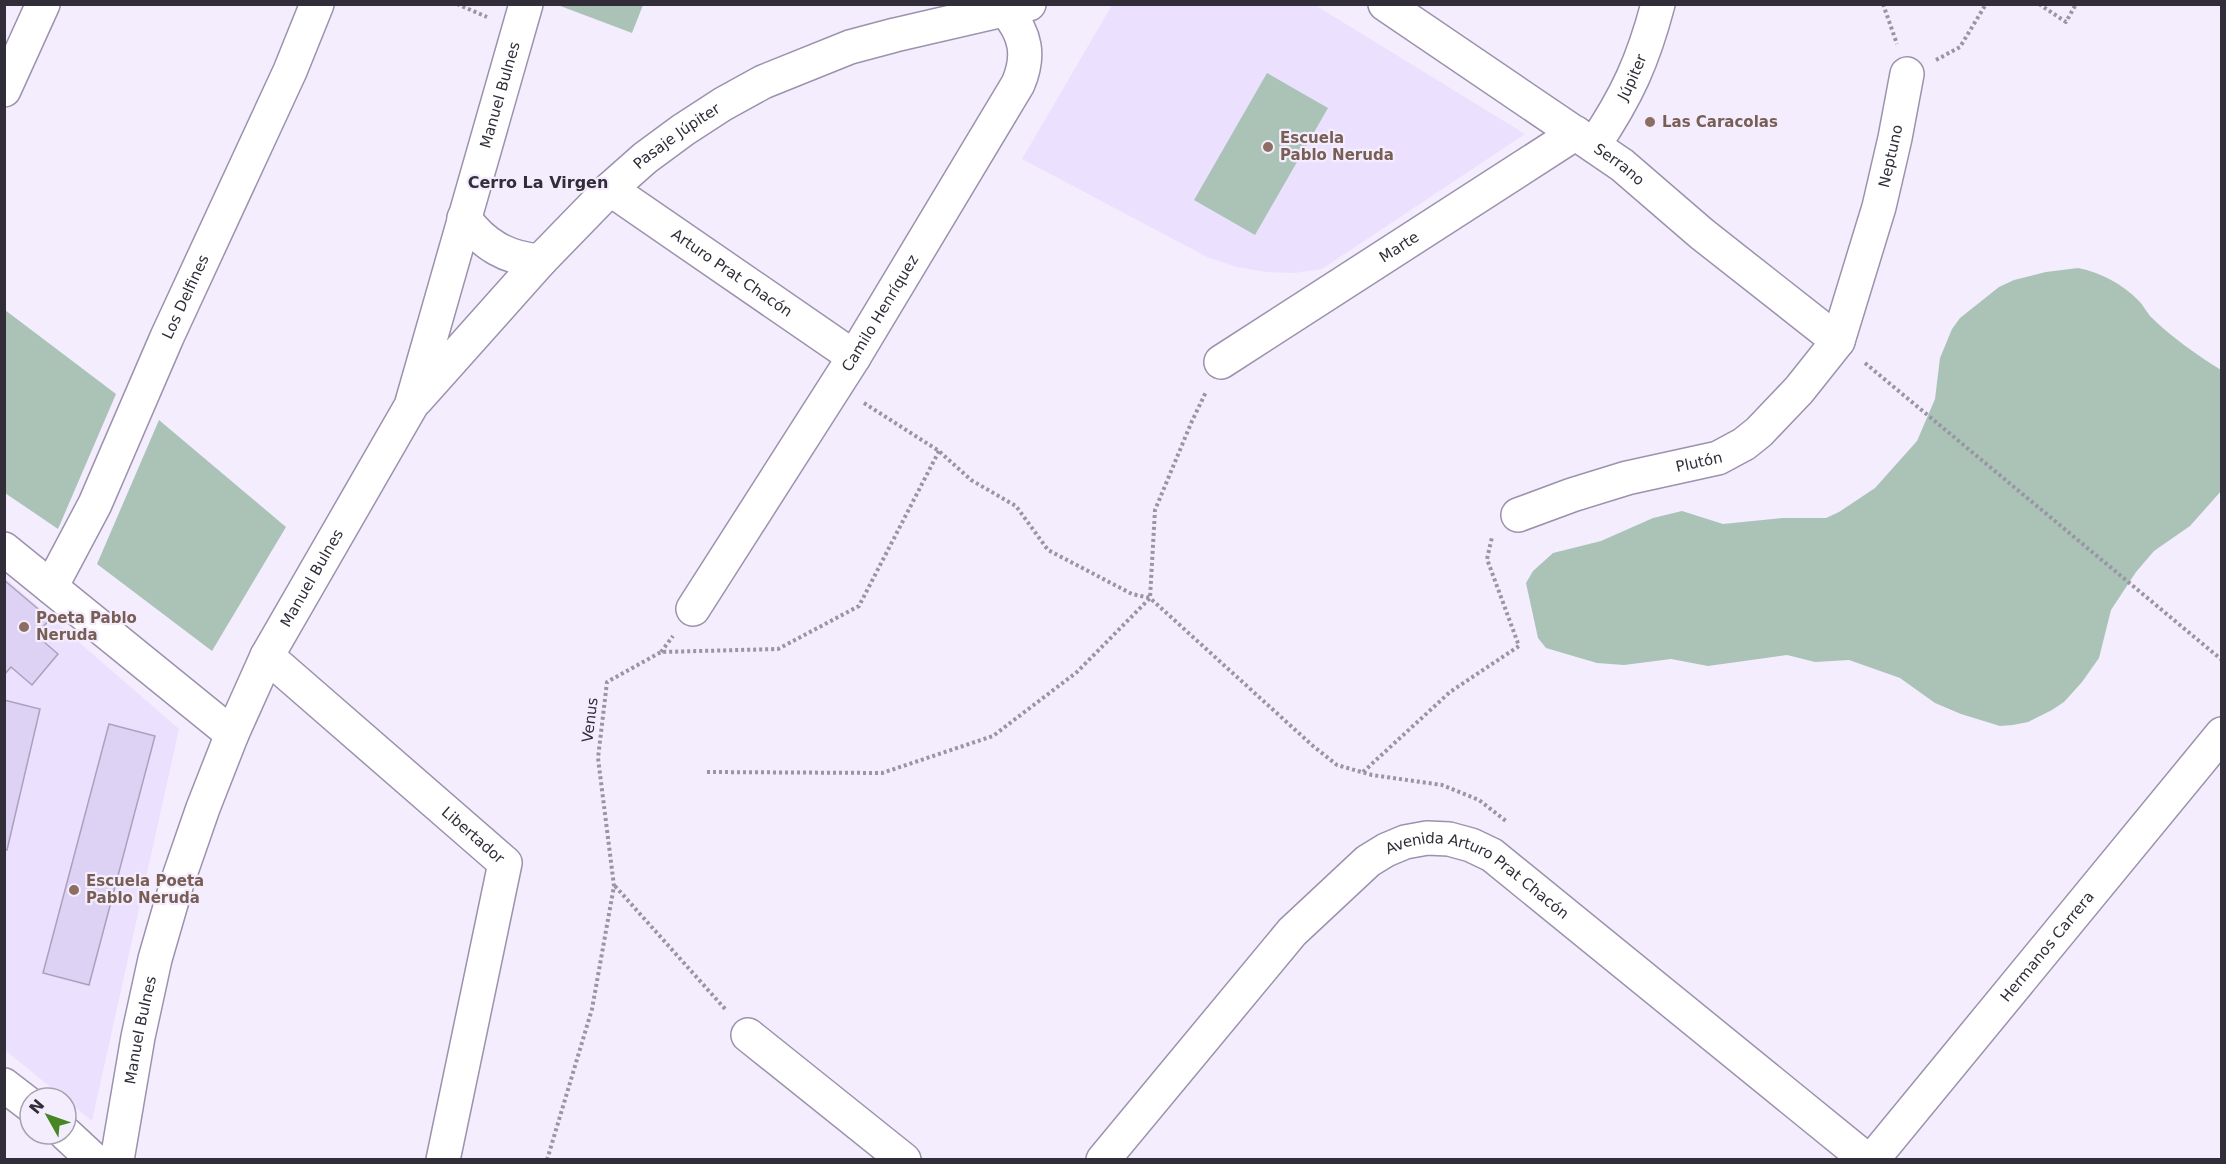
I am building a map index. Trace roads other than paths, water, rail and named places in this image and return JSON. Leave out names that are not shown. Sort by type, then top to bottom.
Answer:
[{"type":"street","points":[[4,90],[43,4]]},
{"type":"street","name":"Los Delfines","points":[[51,587],[95,504],[167,337],[290,71],[317,4]]},
{"type":"street","name":"Manuel Bulnes","points":[[117,1160],[135,1049],[155,959],[177,883],[203,808],[232,734],[267,656],[411,406],[526,4]]},
{"type":"street","name":"Serrano","points":[[1385,4],[1622,165],[1702,234],[1838,341]]},
{"type":"street","name":"Júpiter","points":[[1585,139],[1618,110],[1635,76],[1649,39],[1658,4]]},
{"type":"street","name":"Pasaje Júpiter","points":[[411,406],[540,261],[610,189],[645,158],[683,130],[723,104],[764,82],[850,47],[896,34],[1017,8]]},
{"type":"street","name":"Camilo Henríquez","points":[[693,609],[854,357],[1018,84],[1024,72],[1026,45],[1017,8]]},
{"type":"street","name":"Neptuno","points":[[1838,341],[1879,207],[1907,74]]},
{"type":"street","name":"Marte","points":[[1221,362],[1585,139]]},
{"type":"street","name":"Arturo Prat Chacón","points":[[610,189],[854,357]]},
{"type":"street","points":[[464,218],[484,241],[497,250],[511,256],[540,261]]},
{"type":"street","name":"Plutón","points":[[1518,515],[1627,478],[1718,458],[1732,452],[1759,432],[1799,390],[1838,341]]},
{"type":"street","points":[[4,549],[232,734]]},
{"type":"street","name":"Libertador","points":[[267,656],[505,863],[443,1160]]},
{"type":"street","name":"Hermanos Carrera","points":[[1872,1160],[2222,734]]},
{"type":"street","name":"Avenida Arturo Prat Chacón","points":[[1103,1160],[1292,932],[1368,861],[1406,842],[1427,838],[1449,839],[1471,845],[1492,855],[1866,1160]]},
{"type":"street","points":[[748,1035],[904,1160]]},
{"type":"street","points":[[4,1085],[18,1096]]},
{"type":"street","points":[[78,1145],[94,1160]]},
{"type":"place","name":"Las Caracolas","points":[[1650,122]]},
{"type":"place","name":"Escuela Pablo Neruda","points":[[1268,147]]},
{"type":"place","name":"Poeta Pablo Neruda","points":[[24,627]]},
{"type":"place","name":"Escuela Poeta Pablo Neruda","points":[[74,890]]},
{"type":"district","name":"Cerro La Virgen","points":[[538,182]]}]
